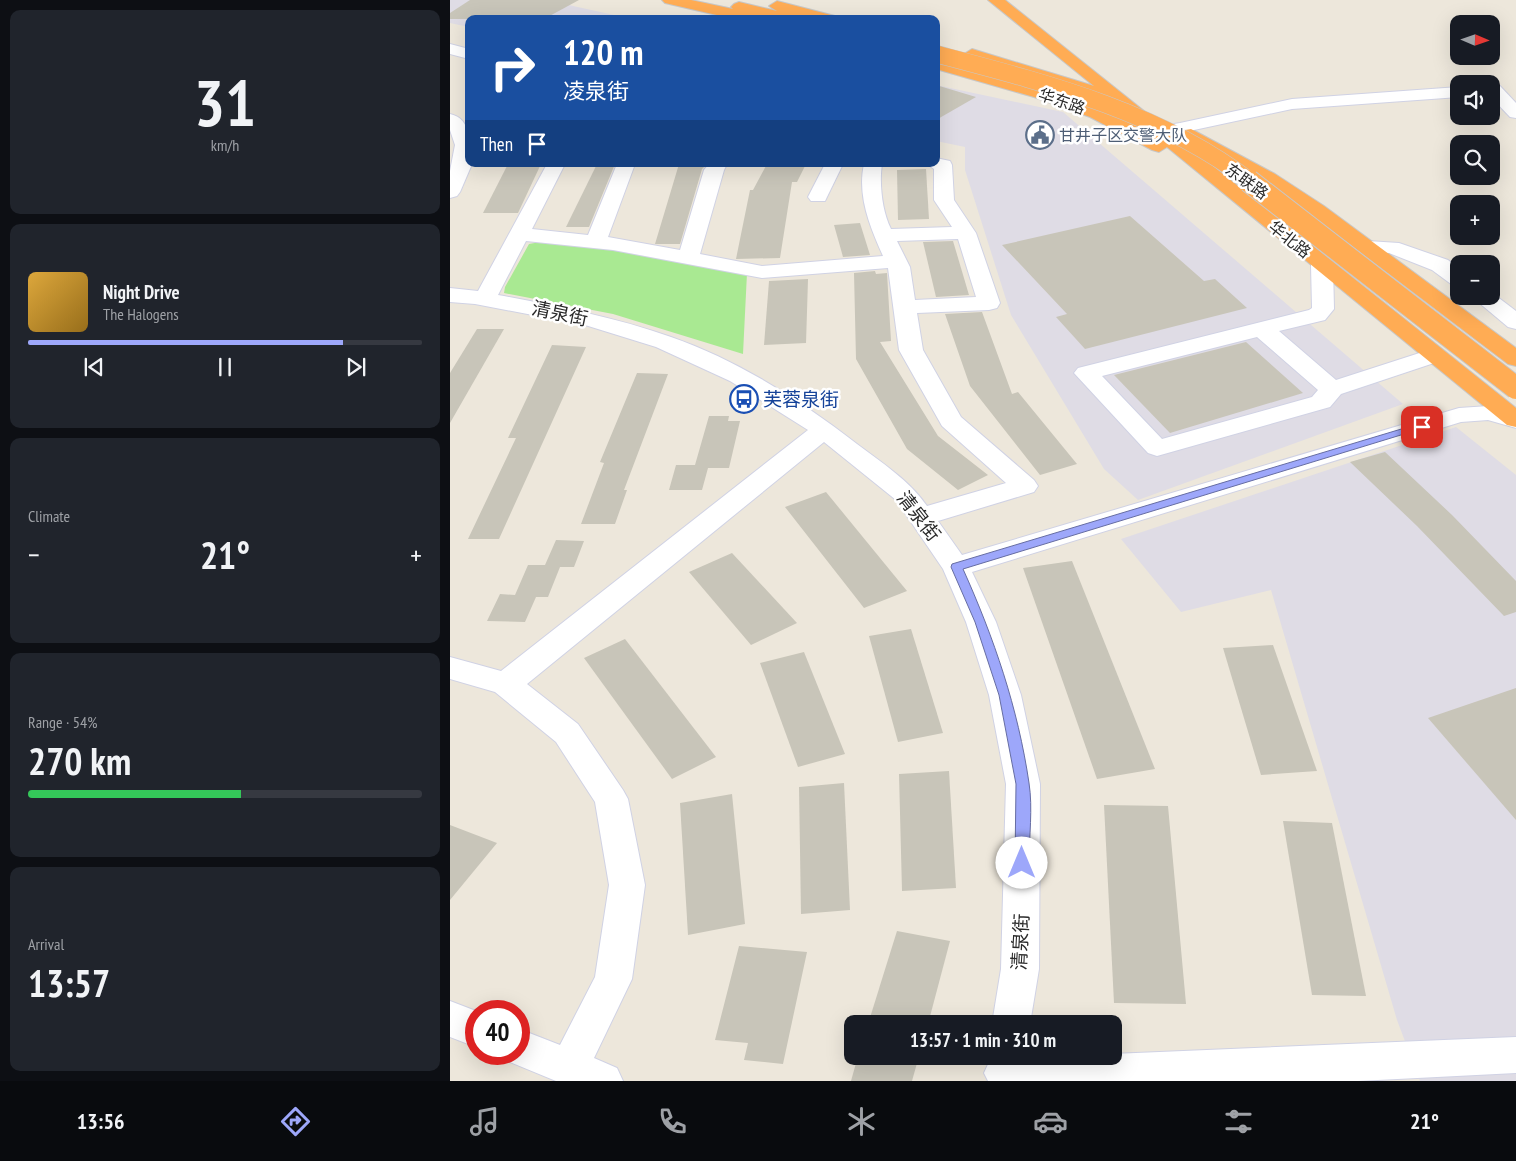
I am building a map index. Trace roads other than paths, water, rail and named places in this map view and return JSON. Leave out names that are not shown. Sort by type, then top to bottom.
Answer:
[{"type":"highway","points":[[670,0],[738,15]]},
{"type":"highway","points":[[708,0],[776,15]]},
{"type":"highway","points":[[746,0],[776,4],[815,15]]},
{"type":"highway","name":"华北路","points":[[996,0],[1126,102],[1230,191],[1516,420]]},
{"type":"highway","name":"华北路","points":[[1015,0],[1180,128],[1268,178],[1368,247],[1516,358]]},
{"type":"highway","name":"华东路","points":[[940,46],[1011,65],[1126,102]]},
{"type":"highway","name":"东联路","points":[[940,55],[1038,81],[1096,100],[1179,136],[1244,177],[1516,388]]},
{"type":"highway","name":"华东路","points":[[940,65],[1040,93],[1096,113],[1166,149],[1230,191]]},
{"type":"street","points":[[450,49],[465,53]]},
{"type":"street","points":[[1500,92],[1516,113]]},
{"type":"street","points":[[1180,128],[1292,104],[1450,93]]},
{"type":"street","points":[[450,119],[459,127],[465,142]]},
{"type":"street","points":[[450,192],[464,163],[465,154]]},
{"type":"street","points":[[905,307],[989,302],[966,233],[944,200],[943,165],[940,165]]},
{"type":"street","points":[[485,298],[521,234],[554,167]]},
{"type":"street","points":[[596,242],[625,167]]},
{"type":"street","points":[[688,258],[716,167]]},
{"type":"street","points":[[818,197],[833,167]]},
{"type":"street","points":[[872,167],[870,176],[877,221],[899,267],[911,350],[951,420],[1024,486],[921,517]]},
{"type":"street","points":[[884,235],[966,233]]},
{"type":"street","points":[[521,234],[596,242],[762,272],[896,261]]},
{"type":"street","points":[[1368,247],[1392,247],[1440,265],[1450,272]]},
{"type":"street","points":[[1322,265],[1323,309],[1317,315],[1086,373],[1156,448],[1320,402],[1332,389],[1435,355]]},
{"type":"street","name":"清泉街","points":[[450,294],[485,298],[589,319],[664,342],[738,376],[824,430],[905,494],[954,563],[981,622],[1005,695],[1022,784],[1020,969],[1013,1015]]},
{"type":"street","points":[[1494,305],[1516,322]]},
{"type":"street","points":[[1262,329],[1332,389]]},
{"type":"street","points":[[954,563],[1451,410],[1468,398],[1470,390],[1466,380]]},
{"type":"street","points":[[954,563],[1459,415],[1489,413],[1516,420]]},
{"type":"street","points":[[506,684],[824,430]]},
{"type":"street","points":[[450,668],[506,684],[566,733],[611,799],[627,885],[613,979],[586,1074],[530,1051]]},
{"type":"street","points":[[450,1018],[465,1024]]},
{"type":"street","points":[[1004,1070],[1151,1077],[1516,1055]]},
{"type":"place","name":"甘井子区交警大队","points":[[1040,135]]},
{"type":"place","name":"芙蓉泉街","points":[[744,399]]}]
